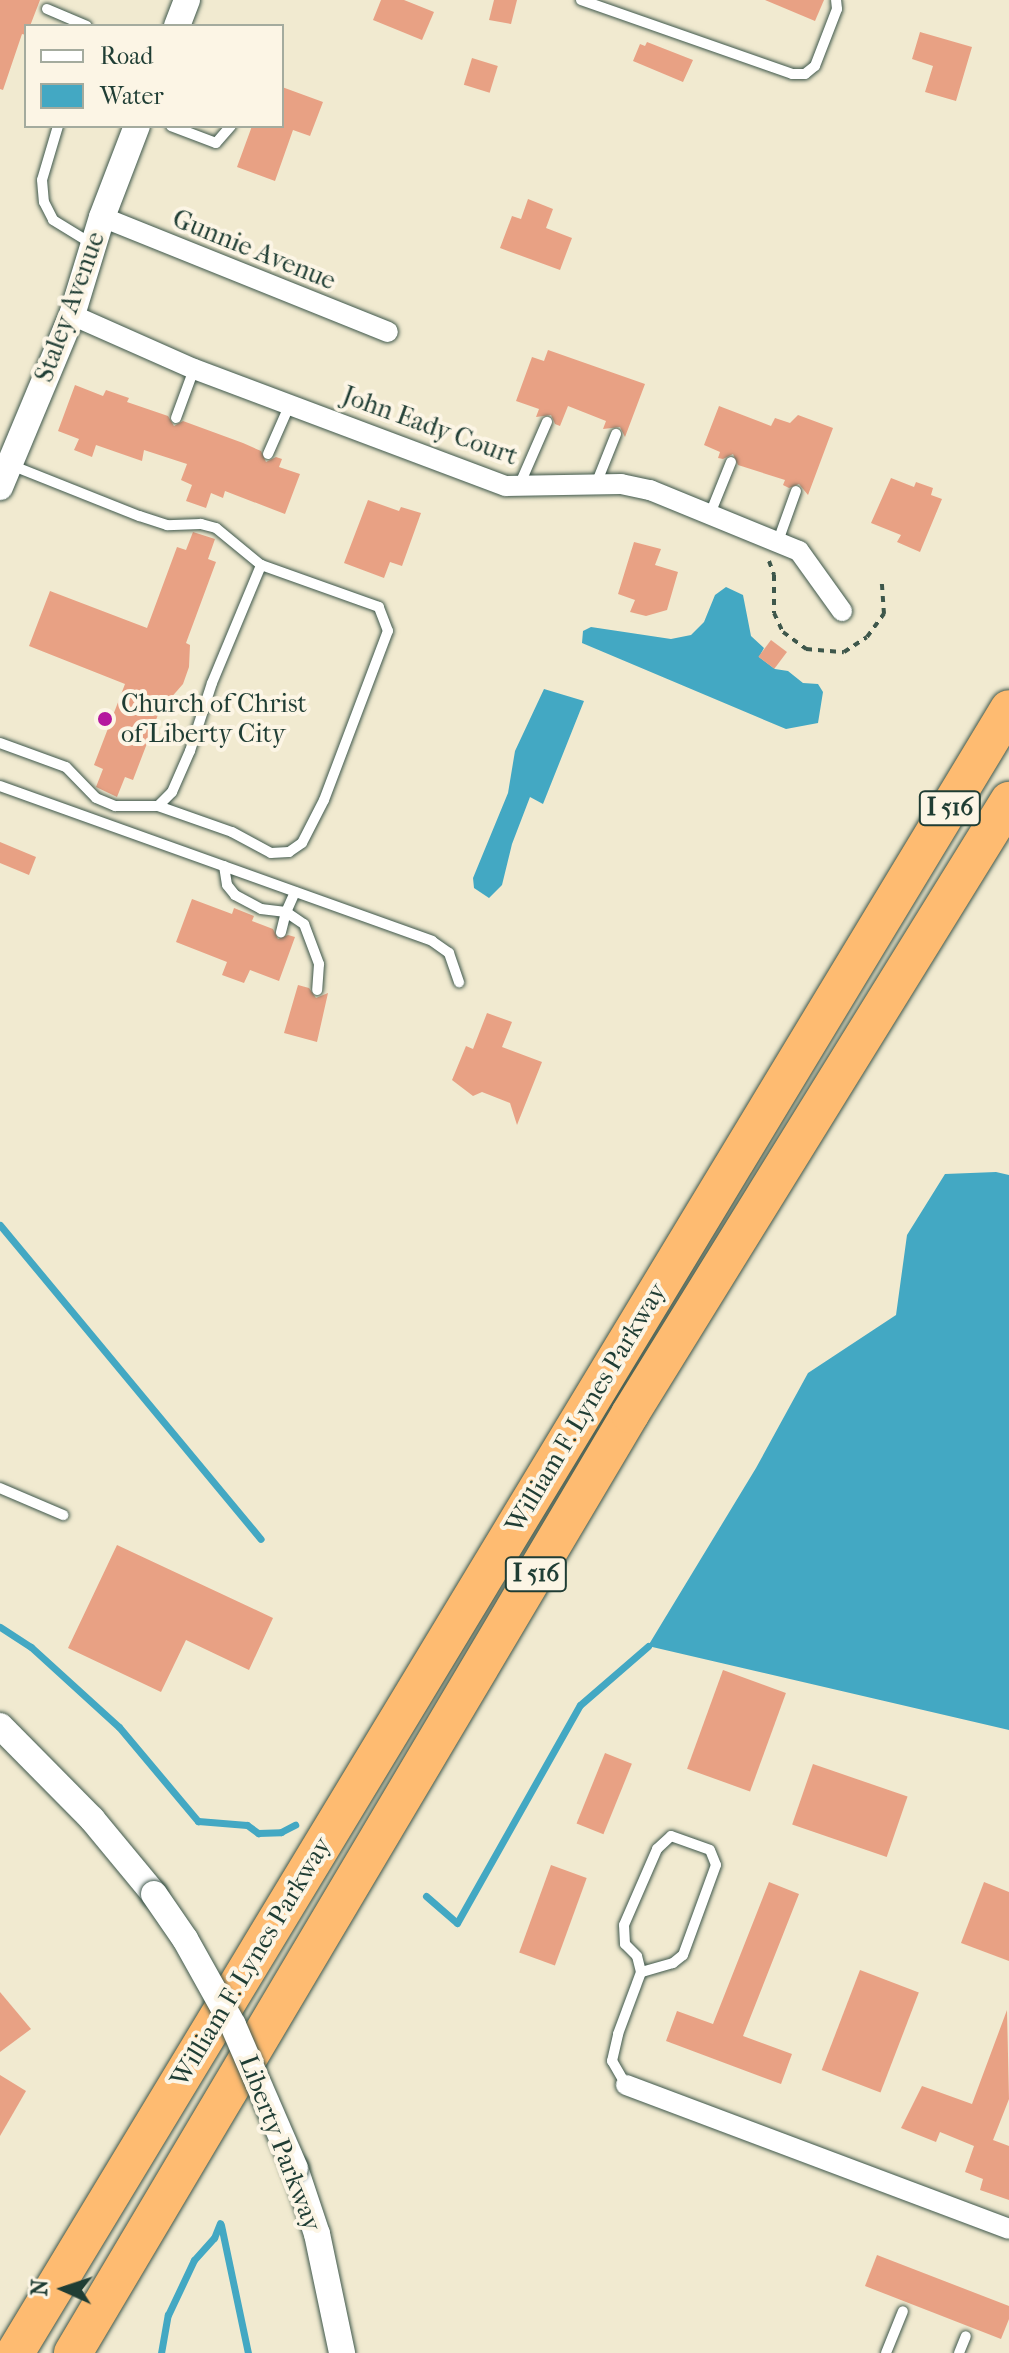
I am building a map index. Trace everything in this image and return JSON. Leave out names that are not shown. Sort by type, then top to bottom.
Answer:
[{"type":"highway","name":"William F. Lynes Parkway","points":[[15,2353],[1009,709]]},
{"type":"highway","name":"William F. Lynes Parkway","points":[[73,2353],[630,1414],[1009,801]]},
{"type":"street","points":[[178,24],[187,0]]},
{"type":"street","name":"Staley Avenue","points":[[5,476],[72,315],[102,217],[136,128]]},
{"type":"street","name":"Gunnie Avenue","points":[[102,217],[388,332]]},
{"type":"street","name":"John Eady Court","points":[[72,315],[194,369],[506,486],[621,484],[650,490],[710,514],[770,547],[799,551],[842,611]]},
{"type":"street","name":"Liberty Parkway","points":[[0,1726],[92,1819],[154,1894],[185,1939],[233,2025],[295,2168],[317,2234],[342,2353]]},
{"type":"street","points":[[626,2085],[1009,2229]]},
{"type":"lane","points":[[581,0],[792,74],[805,74],[815,66],[837,9],[836,0]]},
{"type":"lane","points":[[47,9],[82,24]]},
{"type":"lane","points":[[57,128],[42,180],[44,202],[53,220],[93,245]]},
{"type":"lane","points":[[176,128],[216,143],[229,128]]},
{"type":"lane","points":[[176,418],[194,369]]},
{"type":"lane","points":[[268,454],[290,403]]},
{"type":"lane","points":[[519,486],[547,422]]},
{"type":"lane","points":[[596,484],[616,434]]},
{"type":"lane","points":[[710,514],[731,462]]},
{"type":"lane","points":[[0,743],[66,767],[96,798],[115,806],[158,806],[232,832],[271,853],[289,852],[302,843],[324,800],[388,631],[379,607],[261,565],[216,528],[201,524],[167,525],[5,476]]},
{"type":"lane","points":[[770,547],[796,491]]},
{"type":"lane","points":[[158,806],[172,792],[190,751],[212,683],[261,565]]},
{"type":"lane","points":[[0,786],[432,941],[449,953],[459,982]]},
{"type":"lane","points":[[224,866],[227,885],[235,895],[261,909],[286,912],[304,924],[319,964],[317,990]]},
{"type":"lane","points":[[281,932],[295,892]]},
{"type":"lane","points":[[0,1488],[63,1515]]},
{"type":"lane","points":[[626,2085],[612,2061],[618,2034],[641,1972],[637,1956],[625,1944],[624,1925],[657,1849],[671,1836],[710,1850],[716,1865],[683,1955],[673,1963],[641,1972]]},
{"type":"lane","points":[[886,2353],[903,2311]]},
{"type":"lane","points":[[959,2353],[966,2336]]},
{"type":"path","points":[[770,547],[774,613],[783,632],[806,649],[844,652],[867,637],[884,614],[882,582]]},
{"type":"water","points":[[726,587],[743,595],[751,636],[764,648],[759,657],[775,669],[788,671],[803,683],[818,684],[823,692],[818,723],[786,729],[582,643],[583,631],[591,627],[671,639],[691,635],[704,622],[715,595]]},
{"type":"water","points":[[544,689],[584,701],[543,804],[530,797],[512,844],[502,885],[489,898],[474,888],[473,878],[508,793],[515,751]]},
{"type":"water","points":[[996,1172],[1009,1175],[1009,1730],[648,1646],[756,1468],[808,1373],[896,1315],[907,1235],[945,1174]]},
{"type":"building","points":[[0,0],[40,0],[31,24],[24,24],[24,34],[3,90],[0,89]]},
{"type":"building","points":[[381,0],[404,0],[434,12],[422,40],[373,20]]},
{"type":"building","points":[[494,0],[517,0],[511,24],[489,20]]},
{"type":"building","points":[[765,0],[824,0],[815,21]]},
{"type":"building","points":[[920,32],[972,47],[956,101],[925,92],[933,66],[912,59]]},
{"type":"building","points":[[647,42],[693,60],[683,82],[633,61],[640,44],[645,46]]},
{"type":"building","points":[[472,58],[498,66],[490,93],[464,85]]},
{"type":"building","points":[[284,88],[323,102],[310,136],[293,130],[275,181],[237,167],[251,128],[284,128]]},
{"type":"building","points":[[528,199],[553,209],[546,228],[572,238],[560,270],[500,248],[512,216],[521,219]]},
{"type":"building","points":[[548,350],[645,384],[625,437],[620,427],[603,429],[606,421],[568,406],[560,426],[555,424],[551,415],[536,417],[539,409],[516,401],[532,357],[544,361]]},
{"type":"building","points":[[75,385],[103,396],[106,390],[129,398],[127,402],[168,416],[174,426],[183,421],[243,443],[261,451],[266,462],[276,457],[282,459],[279,467],[300,474],[285,514],[225,491],[223,498],[211,493],[206,508],[186,501],[192,485],[181,480],[187,464],[144,450],[142,461],[96,445],[92,457],[74,450],[79,439],[58,431]]},
{"type":"building","points":[[719,406],[771,426],[775,418],[790,423],[798,415],[833,428],[808,495],[799,484],[789,488],[783,485],[785,480],[738,465],[733,454],[718,458],[720,452],[704,445]]},
{"type":"building","points":[[891,478],[914,487],[916,482],[933,488],[931,495],[942,499],[920,552],[897,542],[901,535],[871,523]]},
{"type":"building","points":[[368,500],[399,511],[401,507],[421,513],[402,566],[390,562],[384,578],[344,563]]},
{"type":"building","points":[[193,532],[215,539],[208,559],[216,562],[186,643],[190,645],[189,667],[183,684],[169,700],[164,699],[133,780],[125,777],[117,797],[96,787],[103,769],[94,765],[125,684],[29,646],[50,591],[147,628],[177,547],[186,550]]},
{"type":"building","points":[[634,542],[661,549],[655,565],[678,572],[667,610],[646,616],[630,612],[635,600],[618,594]]},
{"type":"building","points":[[771,640],[787,652],[774,669],[758,657]]},
{"type":"building","points":[[0,842],[36,857],[29,875],[0,863]]},
{"type":"building","points":[[192,899],[232,914],[234,908],[254,916],[252,921],[273,929],[278,939],[288,935],[295,937],[279,981],[250,970],[244,983],[222,975],[227,962],[176,942]]},
{"type":"building","points":[[298,985],[309,988],[316,998],[328,993],[317,1042],[284,1033]]},
{"type":"building","points":[[487,1013],[512,1022],[502,1047],[542,1062],[517,1125],[510,1103],[482,1092],[473,1096],[452,1080],[466,1046],[473,1049]]},
{"type":"building","points":[[117,1545],[273,1618],[249,1670],[186,1640],[161,1692],[68,1648]]},
{"type":"building","points":[[723,1670],[786,1693],[750,1792],[687,1769]]},
{"type":"building","points":[[605,1753],[632,1764],[603,1834],[577,1823]]},
{"type":"building","points":[[813,1764],[908,1797],[887,1857],[792,1825]]},
{"type":"building","points":[[551,1865],[587,1878],[555,1965],[519,1952]]},
{"type":"building","points":[[769,1882],[799,1894],[743,2036],[792,2054],[781,2084],[666,2041],[677,2011],[713,2024]]},
{"type":"building","points":[[984,1882],[1009,1892],[1009,1961],[961,1943]]},
{"type":"building","points":[[860,1970],[919,1993],[880,2092],[822,2070]]},
{"type":"building","points":[[0,1992],[31,2029],[0,2052]]},
{"type":"building","points":[[1007,2010],[1009,2099],[993,2140],[1009,2146],[1009,2200],[980,2190],[983,2179],[965,2172],[974,2146],[940,2132],[936,2142],[901,2128],[922,2086],[972,2104]]},
{"type":"building","points":[[0,2075],[26,2091],[0,2136]]},
{"type":"building","points":[[877,2255],[1009,2306],[1009,2319],[1001,2339],[865,2286]]},
{"type":"waterway","points":[[0,1225],[261,1539]]},
{"type":"waterway","points":[[0,1627],[31,1647],[119,1727],[198,1821],[247,1825],[258,1833],[281,1832],[295,1825]]},
{"type":"waterway","points":[[426,1896],[457,1923],[580,1705],[648,1646]]},
{"type":"waterway","points":[[161,2353],[168,2315],[194,2260],[214,2238],[220,2223]]},
{"type":"waterway","points":[[221,2225],[248,2353]]},
{"type":"place","name":"Church of Christ of Liberty City","points":[[105,719]]}]
